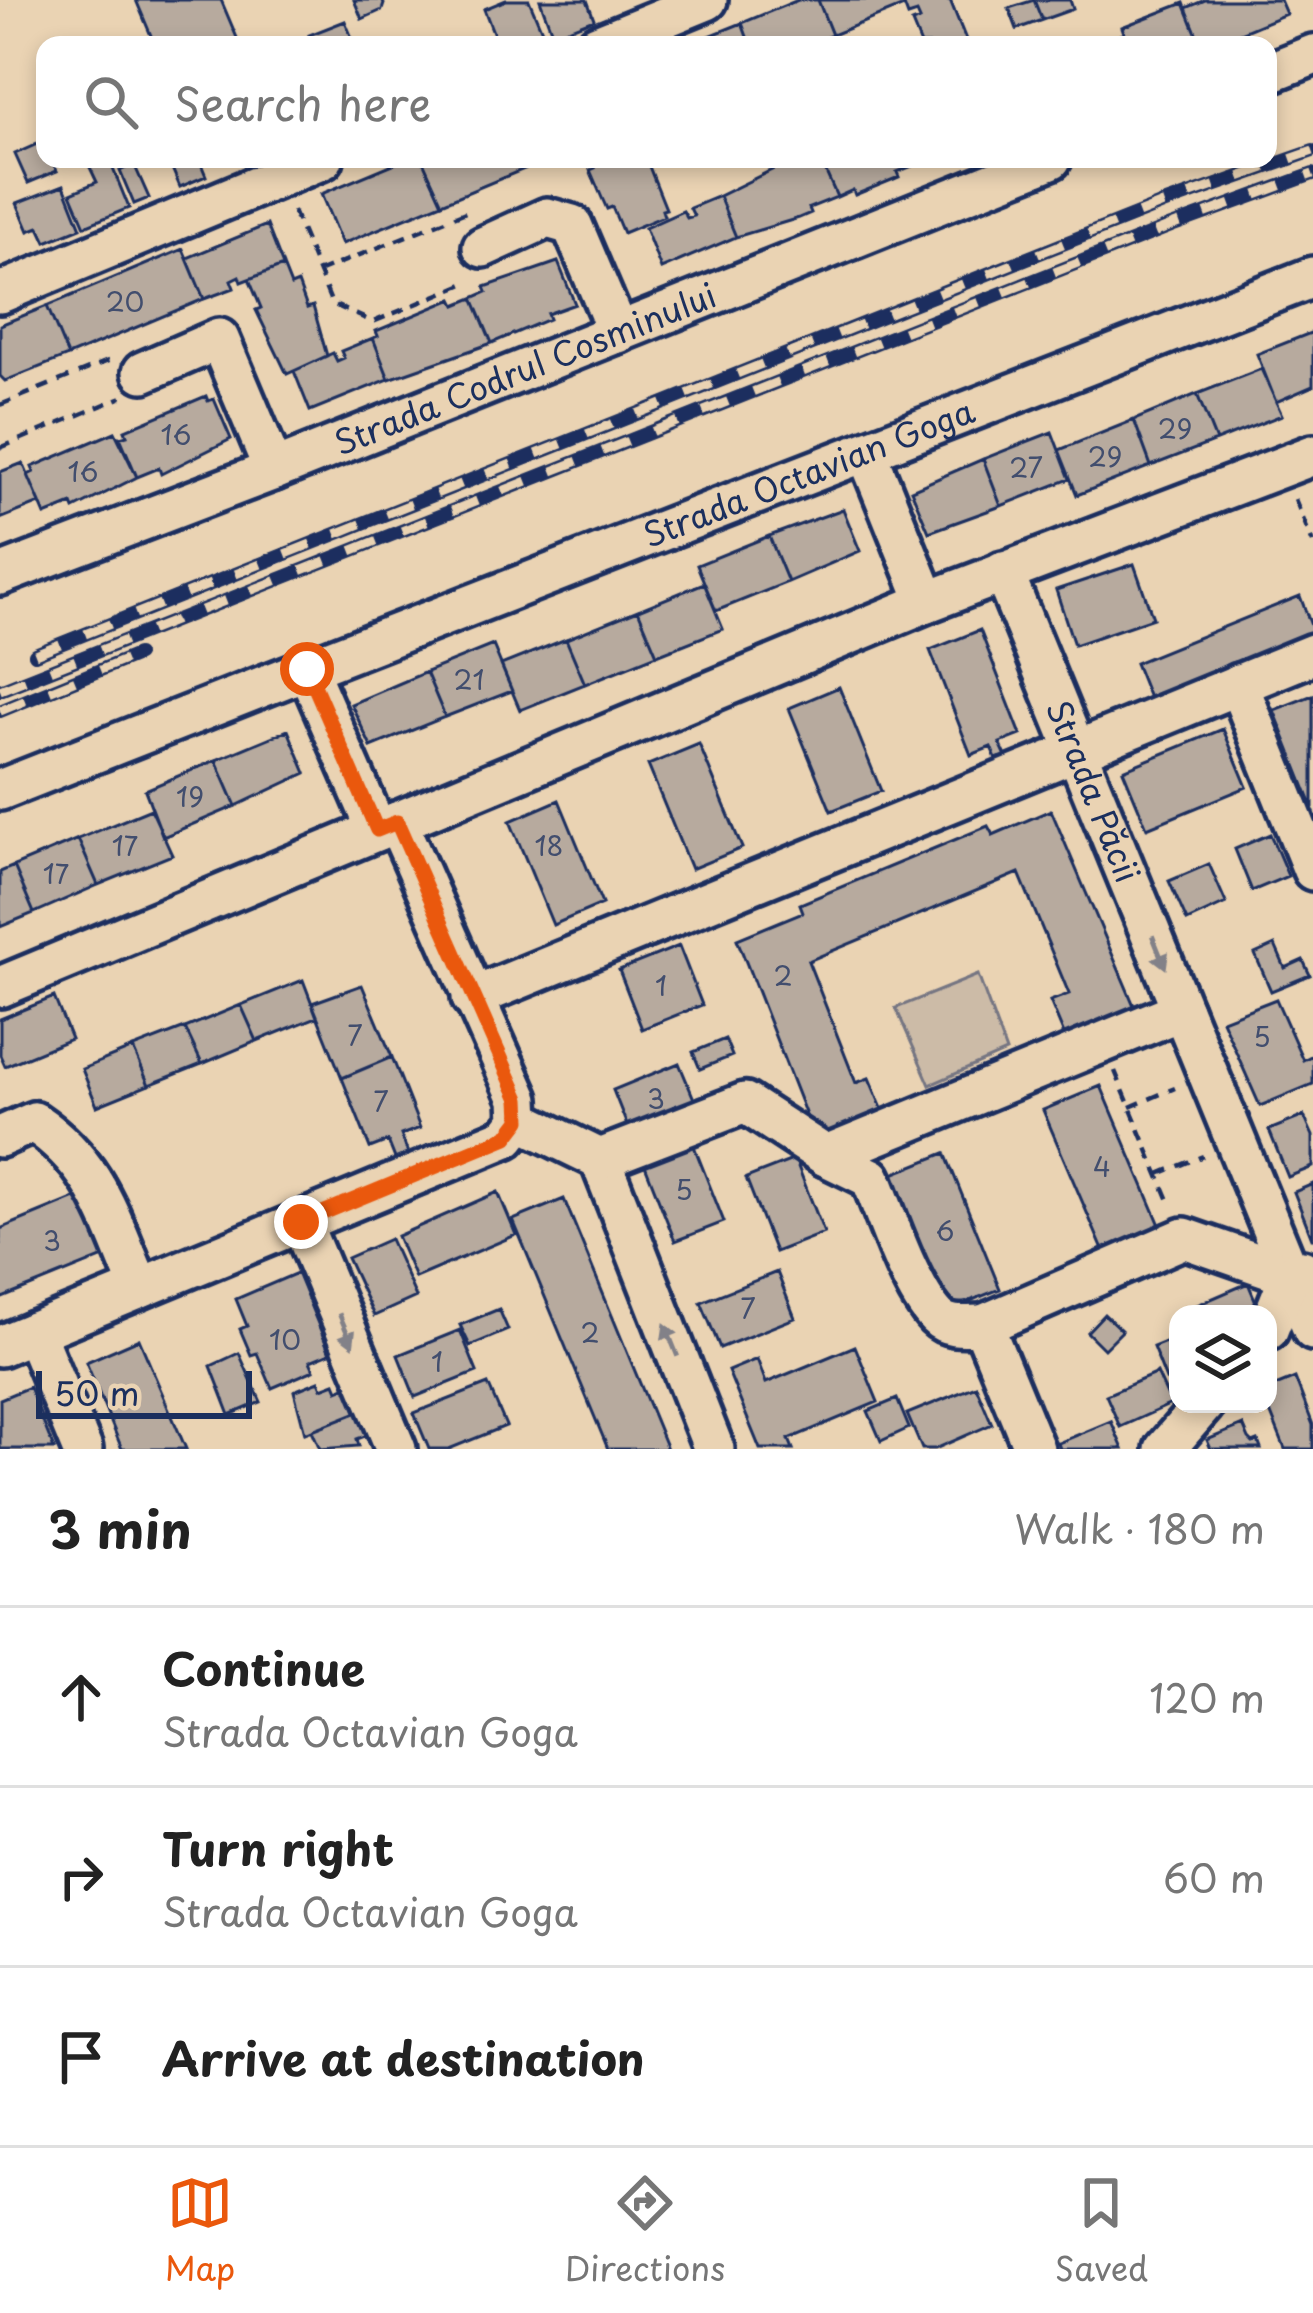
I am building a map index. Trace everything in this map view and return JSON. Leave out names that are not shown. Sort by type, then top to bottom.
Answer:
[{"type":"street","points":[[626,36],[706,0]]},
{"type":"street","points":[[1277,70],[1313,56]]},
{"type":"street","points":[[0,293],[302,168]]},
{"type":"street","name":"Strada Codrul Cosminului","points":[[0,574],[618,333],[977,173]]},
{"type":"street","points":[[483,247],[547,218],[572,225],[618,333]]},
{"type":"street","name":"Strada Octavian Goga","points":[[0,790],[1313,277]]},
{"type":"street","points":[[142,372],[219,339],[274,470]]},
{"type":"street","points":[[867,453],[927,602]]},
{"type":"street","points":[[0,987],[927,602],[1298,460]]},
{"type":"street","name":"Strada Păcii","points":[[1003,572],[1235,1142],[1302,1270],[1313,1330]]},
{"type":"street","points":[[472,998],[1313,653]]},
{"type":"street","points":[[82,1449],[17,1339],[507,1137],[520,1120],[519,1099],[472,998],[307,669]]},
{"type":"street","points":[[1238,684],[1313,870]]},
{"type":"street","points":[[826,1156],[1182,1010]]},
{"type":"street","points":[[599,1159],[745,1102],[826,1156],[871,1178],[912,1276],[938,1318],[952,1325],[983,1325],[1184,1238],[1302,1270],[1277,1314]]},
{"type":"street","points":[[520,1120],[599,1159],[714,1449]]},
{"type":"street","points":[[0,1137],[34,1122],[70,1150],[87,1169],[140,1288]]},
{"type":"street","points":[[301,1222],[396,1449]]},
{"type":"street","points":[[983,1325],[1034,1449]]},
{"type":"street","points":[[1165,1449],[1196,1413]]},
{"type":"path","points":[[279,178],[318,272],[332,304],[373,322],[493,272],[469,211],[318,272]]},
{"type":"path","points":[[0,405],[134,351],[148,386],[0,448]]},
{"type":"path","points":[[1298,460],[1313,544]]},
{"type":"path","points":[[1103,1042],[1184,1238]]},
{"type":"path","points":[[1130,1106],[1209,1074]]},
{"type":"path","points":[[1159,1174],[1235,1142]]},
{"type":"shaded area","points":[[978,975],[1006,1052],[930,1085],[896,1008]]},
{"type":"building","points":[[136,0],[221,0],[236,36],[151,36]]},
{"type":"building","points":[[354,0],[382,0],[384,4],[382,10],[362,19]]},
{"type":"building","points":[[506,0],[529,0],[544,36],[494,36],[484,9]]},
{"type":"building","points":[[540,0],[587,0],[594,19],[553,35]]},
{"type":"building","points":[[798,0],[818,0],[832,35],[747,36],[742,23]]},
{"type":"building","points":[[818,0],[902,0],[904,6],[832,35]]},
{"type":"building","points":[[902,0],[950,0],[964,36],[917,36],[912,23],[920,20],[917,13],[908,16]]},
{"type":"building","points":[[1034,0],[1042,20],[1017,29],[1009,8]]},
{"type":"building","points":[[1034,0],[1070,0],[1073,9],[1042,20]]},
{"type":"building","points":[[1205,0],[1280,0],[1286,14],[1233,36],[1197,36],[1186,8]]},
{"type":"building","points":[[1184,3],[1197,36],[1117,36],[1124,33],[1122,27]]},
{"type":"building","points":[[345,21],[351,36],[309,36]]},
{"type":"building","points":[[742,23],[747,36],[710,36]]},
{"type":"building","points":[[36,145],[36,168],[57,171],[28,183],[15,154]]},
{"type":"building","points":[[90,168],[113,168],[129,208],[85,226],[71,193],[97,182]]},
{"type":"building","points":[[136,168],[149,198],[134,204],[120,171]]},
{"type":"building","points":[[172,168],[203,168],[206,176],[180,187]]},
{"type":"building","points":[[383,168],[426,168],[442,203],[342,244],[321,194]]},
{"type":"building","points":[[426,168],[527,168],[442,203]]},
{"type":"building","points":[[650,168],[666,209],[664,216],[623,233],[590,170]]},
{"type":"building","points":[[776,168],[824,168],[837,197],[809,208],[811,213],[799,218],[736,237],[719,196]]},
{"type":"building","points":[[824,168],[907,168],[897,172],[899,177],[855,195],[853,190],[837,197]]},
{"type":"building","points":[[64,185],[81,228],[46,242],[39,227],[29,231],[17,203]]},
{"type":"building","points":[[719,196],[736,237],[661,269],[645,228],[683,211],[687,218],[694,216],[690,208]]},
{"type":"building","points":[[267,225],[283,266],[241,282],[239,276],[231,280],[234,288],[204,299],[187,258]]},
{"type":"building","points":[[183,249],[204,299],[68,356],[47,306]]},
{"type":"building","points":[[558,262],[575,304],[492,343],[473,298],[487,292],[485,287]]},
{"type":"building","points":[[283,266],[291,286],[298,283],[307,308],[313,306],[327,356],[287,374],[256,310],[261,308],[249,279]]},
{"type":"building","points":[[473,298],[492,343],[389,379],[373,338],[378,336],[376,331],[453,299],[456,305]]},
{"type":"building","points":[[47,306],[68,356],[5,381],[0,376],[0,325]]},
{"type":"building","points":[[1313,332],[1313,386],[1276,402],[1257,354]]},
{"type":"building","points":[[373,338],[389,379],[310,411],[294,371],[333,353],[337,361],[344,358],[341,351]]},
{"type":"building","points":[[1261,369],[1282,415],[1216,441],[1197,394]]},
{"type":"building","points":[[1197,394],[1216,441],[1151,466],[1134,420]]},
{"type":"building","points":[[206,396],[208,401],[214,399],[231,439],[161,474],[159,468],[137,477],[120,437],[127,435],[125,430]]},
{"type":"building","points":[[1134,420],[1151,466],[1077,495],[1059,450]]},
{"type":"building","points":[[115,432],[137,477],[74,509],[72,504],[45,515],[28,475],[34,472],[32,467]]},
{"type":"building","points":[[1052,432],[1070,479],[1001,506],[983,459]]},
{"type":"building","points":[[983,459],[1001,506],[929,532],[911,490]]},
{"type":"building","points":[[23,463],[40,503],[0,519],[0,472]]},
{"type":"building","points":[[843,509],[860,551],[788,582],[769,536]]},
{"type":"building","points":[[769,536],[788,582],[716,611],[697,565]]},
{"type":"building","points":[[1134,564],[1153,618],[1074,645],[1056,590]]},
{"type":"building","points":[[704,583],[723,629],[657,655],[638,610]]},
{"type":"building","points":[[1300,596],[1313,631],[1149,698],[1135,663]]},
{"type":"building","points":[[638,610],[657,655],[585,684],[566,639]]},
{"type":"building","points":[[980,630],[1021,735],[1000,743],[1006,756],[996,759],[991,747],[971,755],[930,650]]},
{"type":"building","points":[[566,639],[585,684],[520,710],[501,665]]},
{"type":"building","points":[[493,645],[512,691],[445,717],[426,672]]},
{"type":"building","points":[[426,672],[445,717],[371,747],[351,704]]},
{"type":"building","points":[[839,687],[881,791],[831,811],[789,708]]},
{"type":"building","points":[[1313,695],[1313,808],[1274,710]]},
{"type":"building","points":[[1223,729],[1247,787],[1147,828],[1123,770]]},
{"type":"building","points":[[288,730],[306,773],[236,806],[216,760]]},
{"type":"building","points":[[699,744],[742,848],[691,869],[648,765]]},
{"type":"building","points":[[216,760],[236,806],[163,837],[145,790]]},
{"type":"building","points":[[559,800],[602,904],[553,925],[510,821]]},
{"type":"building","points":[[151,809],[172,855],[98,885],[78,839]]},
{"type":"building","points":[[1051,810],[1138,1015],[1068,1044],[1050,1001],[1069,994],[1019,873],[808,961],[856,1083],[869,1078],[886,1118],[818,1146],[737,939],[803,912],[800,904],[988,826],[993,835]]},
{"type":"building","points":[[1270,834],[1288,876],[1252,891],[1235,849]]},
{"type":"building","points":[[78,839],[98,885],[34,913],[14,866]]},
{"type":"building","points":[[1209,864],[1226,903],[1187,921],[1169,881]]},
{"type":"building","points":[[14,866],[34,913],[0,927],[0,872]]},
{"type":"building","points":[[1275,945],[1285,968],[1303,960],[1310,975],[1271,991],[1255,954]]},
{"type":"building","points":[[679,946],[702,1005],[642,1029],[619,970]]},
{"type":"building","points":[[303,980],[317,1017],[257,1041],[241,1005]]},
{"type":"building","points":[[362,985],[392,1057],[342,1078],[312,1003]]},
{"type":"building","points":[[54,997],[71,1039],[5,1066],[0,1055],[0,1019]]},
{"type":"building","points":[[1276,999],[1303,1060],[1313,1055],[1313,1084],[1260,1106],[1222,1020]]},
{"type":"building","points":[[241,1005],[257,1041],[202,1064],[185,1028]]},
{"type":"building","points":[[185,1028],[202,1064],[149,1085],[133,1048]]},
{"type":"building","points":[[725,1039],[732,1056],[700,1069],[693,1052]]},
{"type":"building","points":[[133,1048],[149,1085],[97,1106],[82,1069]]},
{"type":"building","points":[[392,1057],[420,1128],[401,1135],[409,1156],[396,1161],[388,1141],[370,1148],[342,1078]]},
{"type":"building","points":[[679,1063],[699,1111],[632,1138],[613,1090]]},
{"type":"building","points":[[1101,1086],[1160,1225],[1103,1250],[1043,1110]]},
{"type":"building","points":[[1304,1116],[1313,1136],[1313,1167],[1288,1177],[1269,1130]]},
{"type":"building","points":[[692,1141],[724,1222],[675,1241],[643,1160]]},
{"type":"building","points":[[945,1153],[1000,1289],[945,1311],[890,1175]]},
{"type":"building","points":[[795,1159],[824,1233],[775,1252],[746,1178]]},
{"type":"building","points":[[1313,1184],[1313,1238],[1312,1238],[1294,1192]]},
{"type":"building","points":[[498,1192],[516,1235],[415,1278],[397,1236]]},
{"type":"building","points":[[85,1194],[109,1255],[0,1299],[0,1229]]},
{"type":"building","points":[[564,1199],[667,1449],[608,1449],[513,1220]]},
{"type":"building","points":[[390,1239],[416,1297],[374,1316],[347,1258]]},
{"type":"building","points":[[777,1272],[795,1318],[720,1348],[701,1302]]},
{"type":"building","points":[[297,1273],[330,1353],[310,1361],[314,1370],[272,1388],[240,1329],[247,1326],[236,1299]]},
{"type":"building","points":[[1248,1283],[1257,1305],[1197,1305]]},
{"type":"building","points":[[499,1309],[508,1330],[470,1346],[460,1325]]},
{"type":"building","points":[[1104,1314],[1122,1331],[1104,1349],[1087,1332]]},
{"type":"building","points":[[460,1330],[477,1372],[415,1397],[398,1355]]},
{"type":"building","points":[[139,1339],[186,1449],[122,1449],[86,1362]]},
{"type":"building","points":[[1169,1341],[1169,1379],[1166,1380],[1153,1347]]},
{"type":"building","points":[[855,1346],[878,1402],[789,1439],[793,1449],[760,1449],[728,1371],[757,1359],[766,1383]]},
{"type":"building","points":[[239,1353],[261,1402],[230,1415],[211,1366]]},
{"type":"building","points":[[1157,1373],[1169,1405],[1120,1427],[1106,1395]]},
{"type":"building","points":[[1295,1378],[1313,1425],[1313,1449],[1285,1449],[1271,1413],[1277,1413],[1277,1385]]},
{"type":"building","points":[[319,1381],[322,1388],[335,1383],[338,1390],[348,1386],[358,1412],[305,1433],[294,1391]]},
{"type":"building","points":[[488,1384],[506,1426],[449,1449],[429,1449],[414,1413]]},
{"type":"building","points":[[976,1386],[992,1424],[935,1449],[922,1449],[907,1414]]},
{"type":"building","points":[[29,1387],[54,1449],[0,1449],[0,1399]]},
{"type":"building","points":[[897,1399],[909,1428],[881,1441],[868,1411]]},
{"type":"building","points":[[358,1412],[368,1435],[357,1439],[359,1446],[320,1449],[312,1430]]},
{"type":"building","points":[[1111,1421],[1123,1449],[1060,1449],[1058,1443]]},
{"type":"building","points":[[1243,1425],[1261,1449],[1211,1449],[1207,1440]]},
{"type":"railway","points":[[1277,164],[1313,151]]},
{"type":"railway","points":[[35,654],[1163,204],[1265,168]]},
{"type":"railway","points":[[0,690],[1313,174]]},
{"type":"railway","points":[[0,711],[137,655]]},
{"type":"route","points":[[301,1222],[507,1137],[520,1120],[519,1099],[397,822],[377,830],[307,669]]}]
